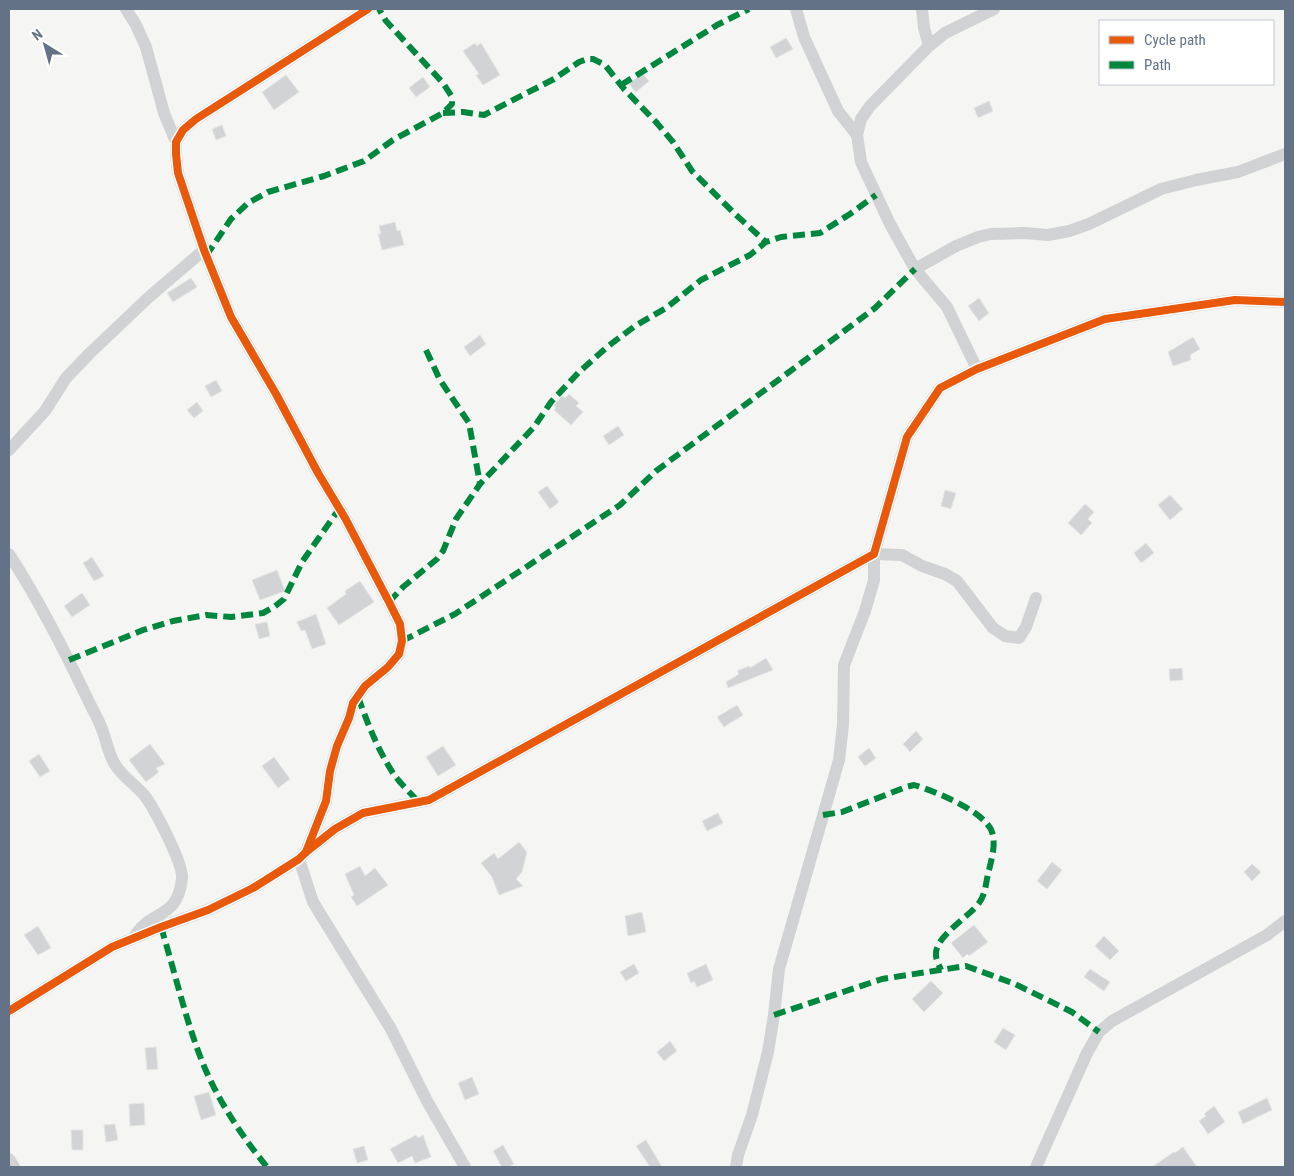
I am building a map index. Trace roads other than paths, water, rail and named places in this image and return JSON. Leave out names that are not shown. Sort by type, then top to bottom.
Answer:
[{"type":"street","points":[[126,9],[146,47],[164,113],[176,142],[178,173],[204,250],[231,317],[276,394],[400,624],[402,641],[399,654],[388,667],[365,686],[353,703],[330,771],[326,801],[303,855],[313,902],[391,1029],[426,1101],[465,1167]]},
{"type":"street","points":[[176,142],[183,130],[196,119],[368,9]]},
{"type":"street","points":[[796,9],[804,37],[838,111],[857,135]]},
{"type":"street","points":[[922,9],[924,28],[929,46]]},
{"type":"street","points":[[977,369],[947,307],[915,269],[890,224],[861,162],[857,135],[861,119],[870,106],[929,46],[946,33],[994,9]]},
{"type":"street","points":[[915,269],[956,246],[978,237],[991,234],[1025,233],[1048,235],[1069,231],[1089,224],[1161,189],[1238,172],[1285,154]]},
{"type":"street","points":[[9,450],[45,411],[66,378],[90,353],[149,297],[204,250]]},
{"type":"street","points":[[736,1167],[768,1052],[779,969],[839,760],[843,725],[844,665],[865,611],[874,580],[874,554],[907,437],[940,388],[977,369],[1105,319],[1234,300],[1285,302]]},
{"type":"street","points":[[9,554],[60,642],[104,733],[109,754],[117,768],[145,796],[164,829],[182,872],[179,893],[174,904],[166,912],[139,929],[133,938]]},
{"type":"street","points":[[9,1011],[112,948],[133,938],[208,910],[253,888],[303,855],[335,829],[362,813],[429,800],[874,554],[902,555],[957,581],[993,628],[1014,638],[1018,638],[1026,627],[1036,598]]},
{"type":"street","points":[[1036,1167],[1087,1053],[1099,1032],[1112,1021],[1267,935],[1285,921]]},
{"type":"street","points":[[9,1159],[14,1167]]}]
